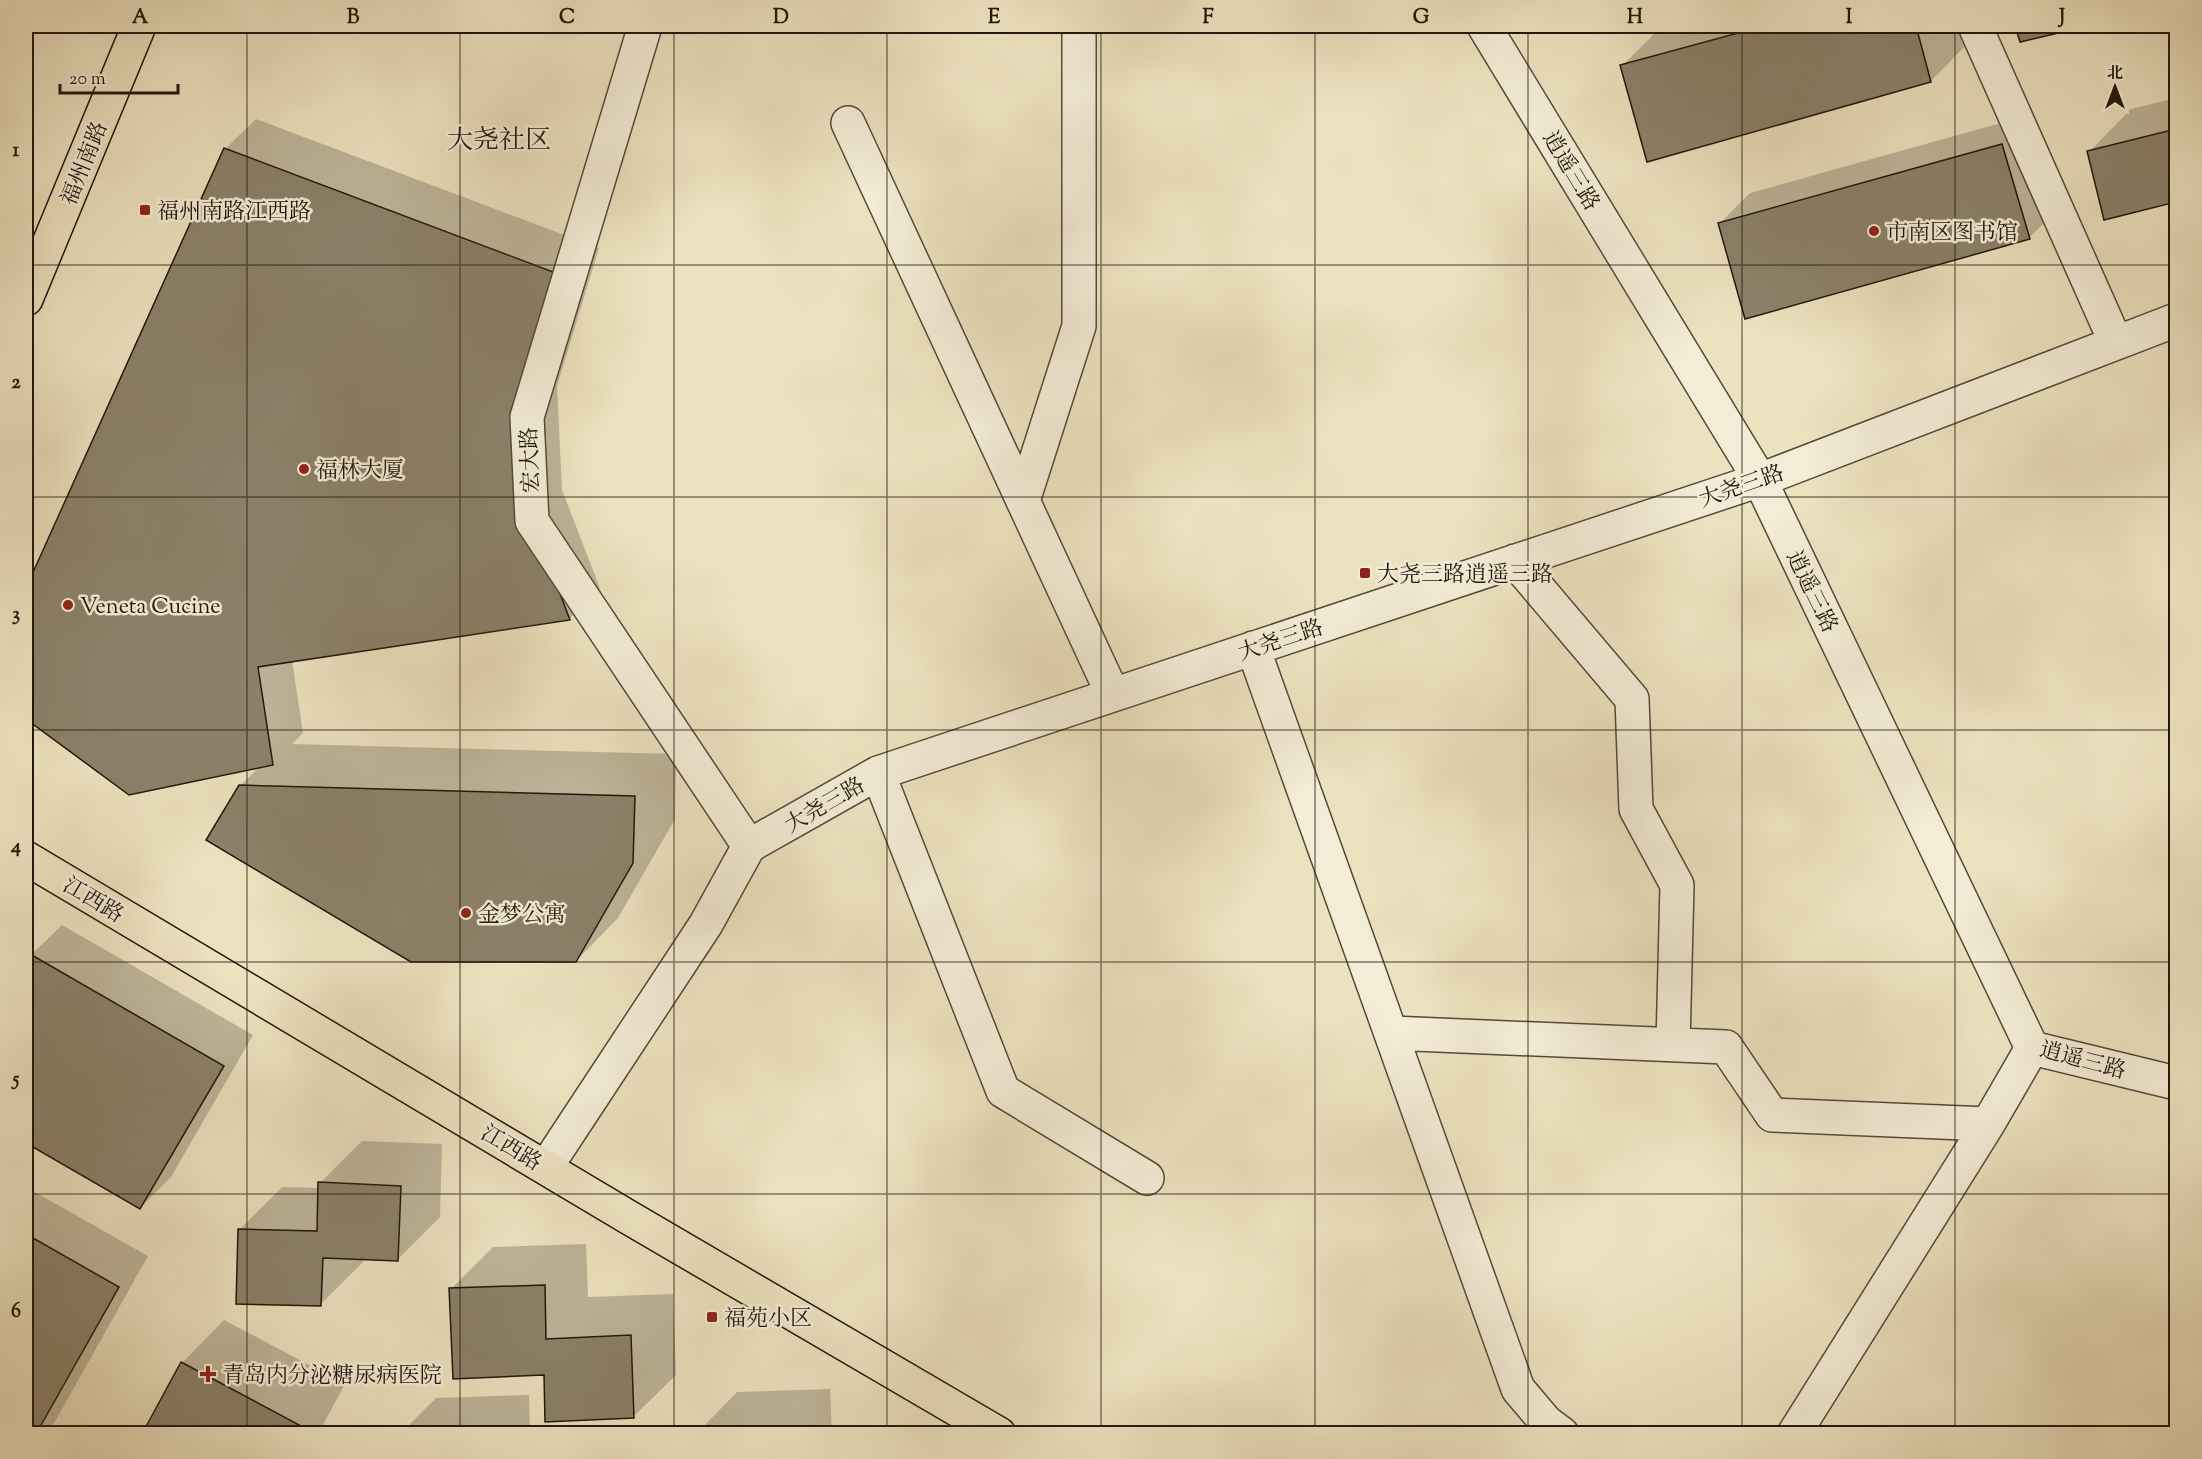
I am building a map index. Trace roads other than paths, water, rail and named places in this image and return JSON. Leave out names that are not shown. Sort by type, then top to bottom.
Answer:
[{"type":"main road","name":"福州南路","points":[[26,299],[139,26]]},
{"type":"main road","name":"江西路","points":[[26,858],[546,1167],[978,1428]]},
{"type":"street","name":"宏大路","points":[[645,26],[527,417],[532,521],[749,846]]},
{"type":"street","points":[[1023,501],[1079,326],[1079,26]]},
{"type":"street","name":"逍遥三路","points":[[1484,26],[1760,480],[2032,1048],[2176,1083]]},
{"type":"street","points":[[1975,26],[2116,343]]},
{"type":"street","points":[[848,123],[1113,695]]},
{"type":"street","name":"大尧三路","points":[[749,846],[878,772],[1760,480],[2176,320]]},
{"type":"street","points":[[1515,561],[1632,699],[1636,809],[1677,885],[1673,1044]]},
{"type":"street","points":[[1253,648],[1518,1389],[1546,1422],[1562,1434]]},
{"type":"street","points":[[878,772],[1003,1091],[1147,1178]]},
{"type":"street","points":[[546,1167],[706,924],[749,846]]},
{"type":"street","points":[[1391,1034],[1726,1047],[1772,1114],[1988,1124]]},
{"type":"street","points":[[1794,1434],[1988,1124],[2032,1048]]},
{"type":"place","name":"福州南路江西路","points":[[145,210]]},
{"type":"place","name":"市南区图书馆","points":[[1874,231]]},
{"type":"place","name":"福林大厦","points":[[304,469]]},
{"type":"place","name":"大尧三路逍遥三路","points":[[1365,573]]},
{"type":"place","name":"Veneta Cucine","points":[[68,605]]},
{"type":"place","name":"金梦公寓","points":[[466,913]]},
{"type":"place","name":"福苑小区","points":[[712,1317]]},
{"type":"place","name":"青岛内分泌糖尿病医院","points":[[208,1374]]},
{"type":"district","name":"大尧社区","points":[[499,139]]}]
